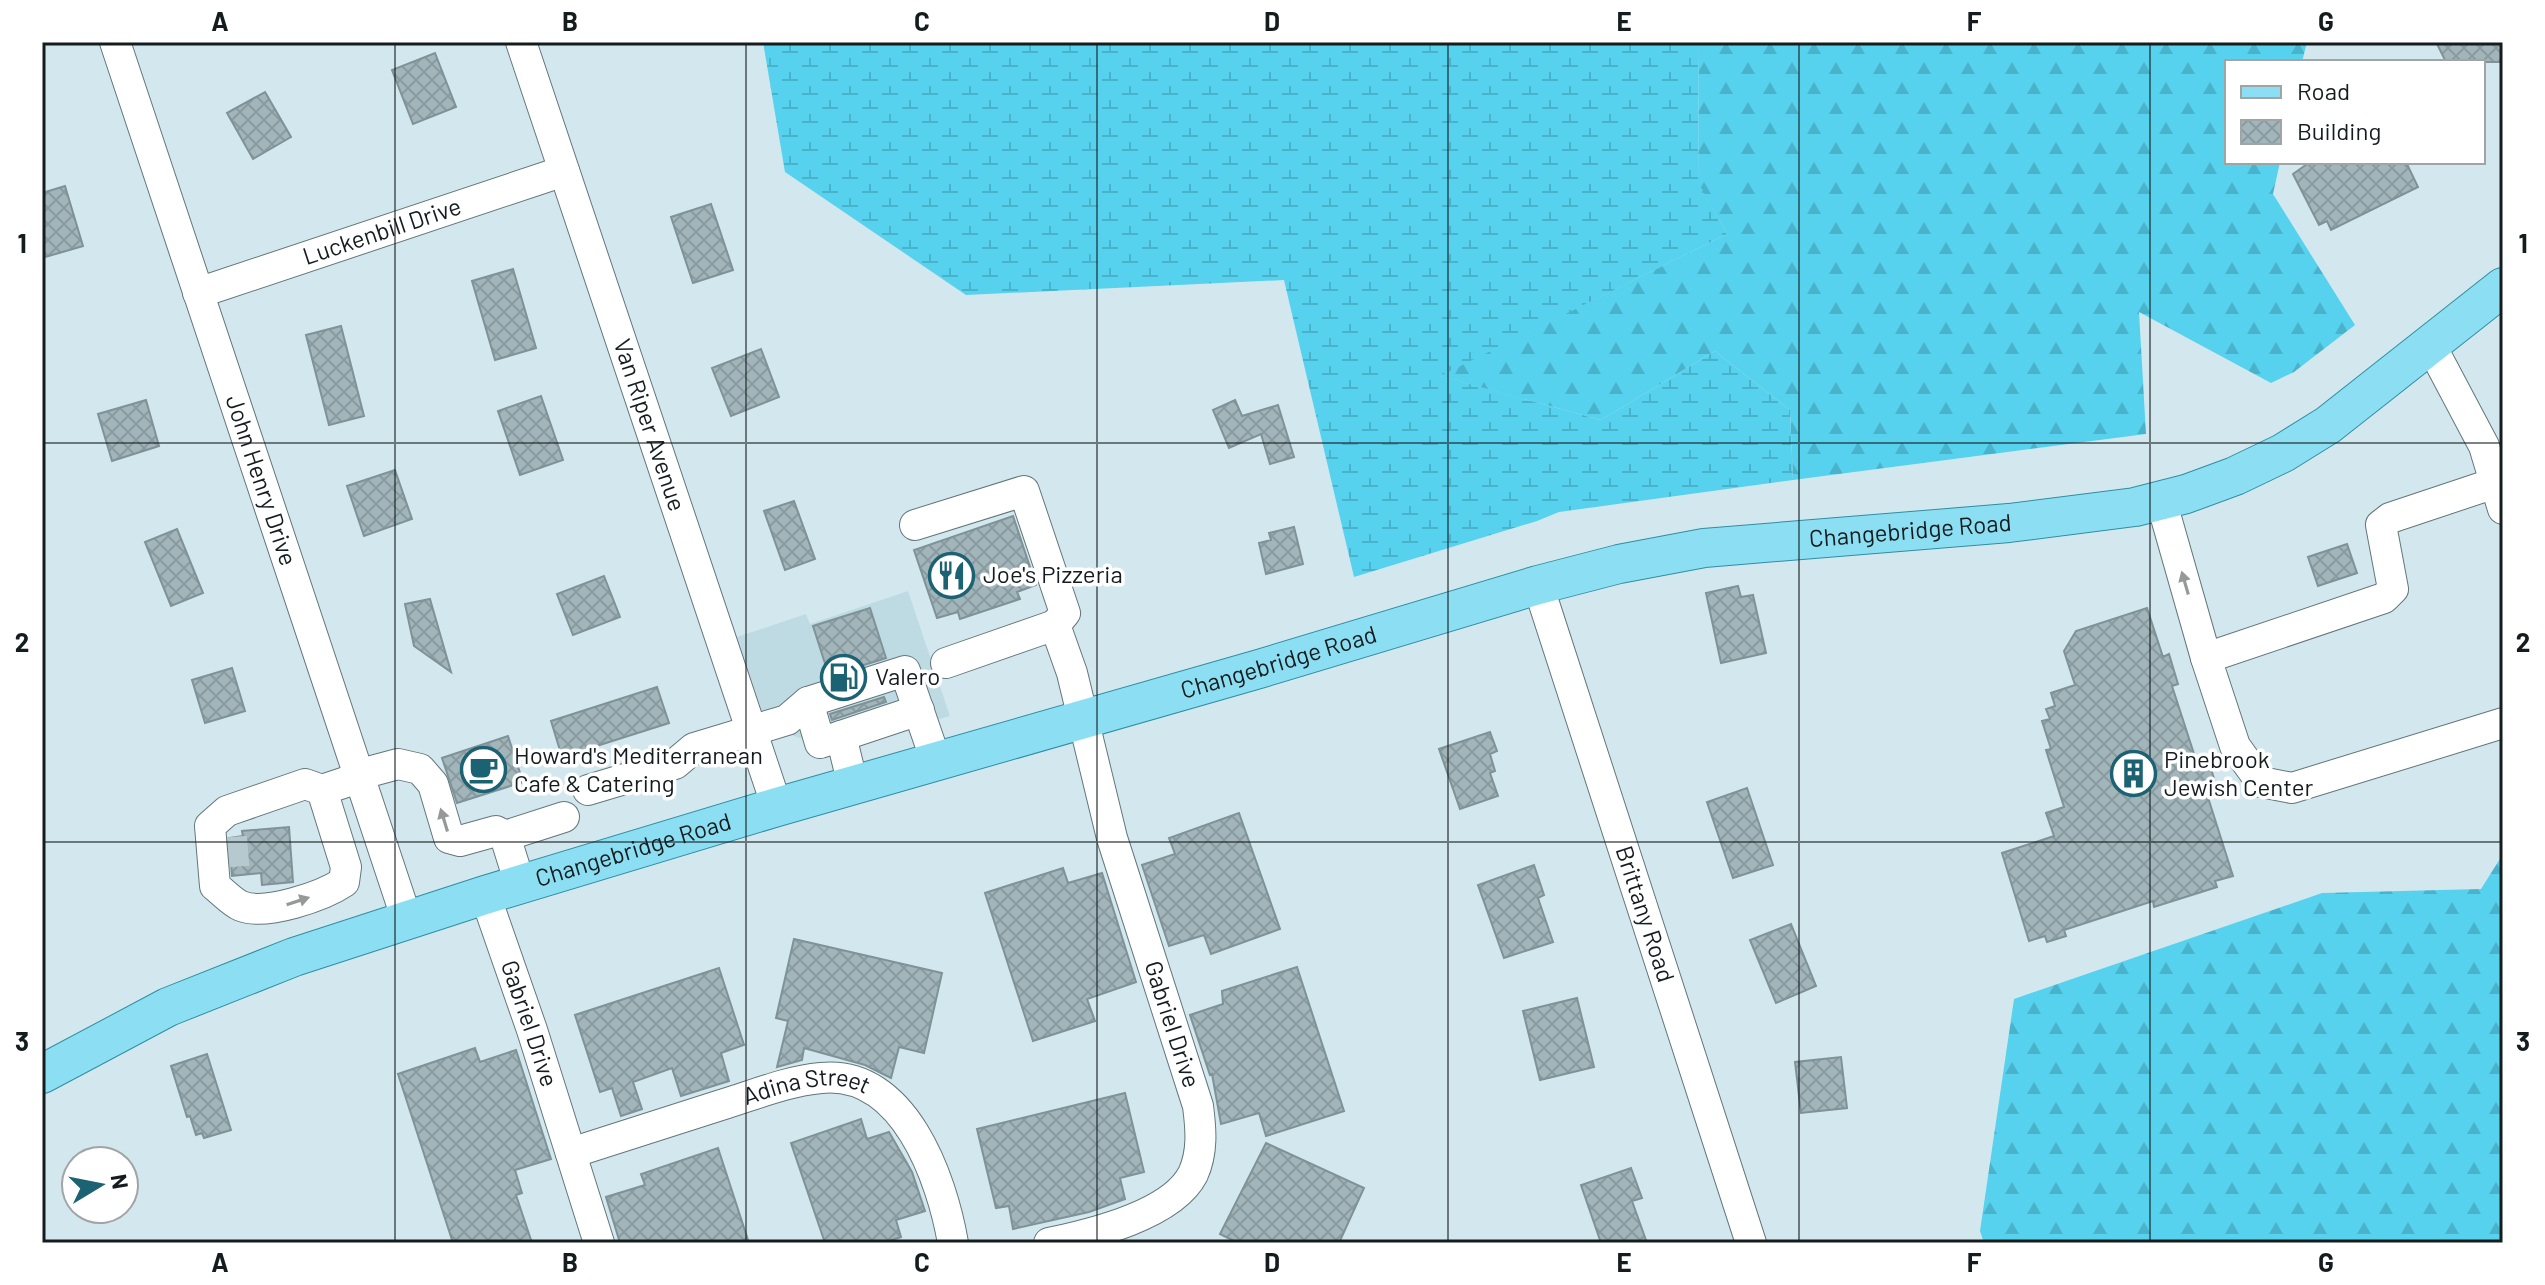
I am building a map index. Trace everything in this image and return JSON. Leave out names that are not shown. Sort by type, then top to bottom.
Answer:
[{"type":"main road","name":"Changebridge Road","points":[[42,1074],[168,1007],[294,957],[407,920],[777,807],[1259,669],[1538,585],[1619,564],[1704,548],[2009,523],[2135,507],[2161,500],[2235,476],[2283,453],[2328,425],[2503,287]]},
{"type":"street","name":"John Henry Drive","points":[[115,42],[407,920]]},
{"type":"street","name":"Van Riper Avenue","points":[[521,42],[777,807]]},
{"type":"street","name":"Luckenbill Drive","points":[[198,293],[564,171]]},
{"type":"street","points":[[2206,658],[2384,598],[2393,589],[2381,525],[2390,518],[2499,496],[2484,446],[2430,344]]},
{"type":"street","points":[[915,525],[1024,491],[1065,613],[1055,625],[946,663]]},
{"type":"street","points":[[2161,500],[2206,658],[2235,746],[2261,782],[2292,788],[2503,723]]},
{"type":"street","name":"Brittany Road","points":[[1538,585],[1751,1243]]},
{"type":"street","name":"Gabriel Drive","points":[[1049,1243],[1132,1219],[1169,1200],[1192,1175],[1201,1141],[1198,1106],[1112,838],[1072,673],[1055,625]]},
{"type":"street","points":[[588,790],[675,764],[694,748],[787,720],[808,702],[905,671],[936,761]]},
{"type":"street","points":[[808,702],[820,743],[919,710]]},
{"type":"street","points":[[841,736],[853,785]]},
{"type":"street","points":[[322,790],[346,867],[344,882],[332,890],[278,908],[241,906],[215,886],[210,826],[229,824],[305,784],[322,790],[398,764],[420,769],[433,784],[449,838],[460,841],[496,831],[505,836],[520,884]]},
{"type":"street","points":[[505,836],[564,817]]},
{"type":"street","points":[[235,876],[241,906]]},
{"type":"street","name":"Gabriel Drive","points":[[485,895],[532,1030],[599,1243]]},
{"type":"street","name":"Adina Street","points":[[571,1153],[783,1086],[822,1078],[839,1078],[879,1094],[900,1112],[934,1173],[953,1243]]},
{"type":"shaded area","name":"Valero","points":[[908,591],[950,716],[834,751],[789,734],[772,740],[737,637],[806,614],[810,624]]},
{"type":"green space","points":[[763,42],[1699,42],[1698,182],[1727,234],[1440,376],[1601,420],[1715,351],[1790,410],[1793,480],[1559,512],[1354,577],[1284,280],[966,295],[785,172]]},
{"type":"green space","points":[[1699,42],[2307,42],[2302,60],[2225,60],[2225,164],[2280,164],[2273,194],[2355,325],[2294,372],[2271,383],[2139,312],[2146,434],[1793,480],[1790,410],[1715,351],[1601,420],[1439,376],[1727,234],[1698,183]]},
{"type":"green space","points":[[2503,854],[2503,1243],[1984,1243],[1980,1231],[2014,999],[2322,893],[2481,889]]},
{"type":"building","points":[[2436,42],[2503,42],[2503,62],[2445,60]]},
{"type":"building","points":[[435,53],[456,107],[413,124],[392,70]]},
{"type":"building","points":[[265,92],[291,137],[253,159],[227,113]]},
{"type":"building","points":[[2307,164],[2407,164],[2418,187],[2331,230],[2327,221],[2319,225],[2293,174]]},
{"type":"building","points":[[65,186],[83,246],[42,258],[42,193]]},
{"type":"building","points":[[711,204],[733,270],[693,283],[671,217]]},
{"type":"building","points":[[513,269],[536,348],[495,360],[472,281]]},
{"type":"building","points":[[341,326],[364,416],[329,425],[306,335]]},
{"type":"building","points":[[761,349],[779,397],[731,416],[712,368]]},
{"type":"building","points":[[541,396],[563,460],[520,475],[498,411]]},
{"type":"building","points":[[146,400],[159,446],[112,461],[98,414]]},
{"type":"building","points":[[1235,400],[1242,416],[1278,405],[1294,457],[1270,464],[1261,434],[1229,448],[1213,410]]},
{"type":"building","points":[[395,470],[412,519],[364,536],[347,486]]},
{"type":"building","points":[[794,501],[815,559],[785,570],[764,511]]},
{"type":"building","points":[[1013,516],[1036,585],[1017,592],[1020,599],[960,619],[958,612],[937,618],[914,550]]},
{"type":"building","points":[[1294,527],[1303,564],[1266,574],[1259,543],[1271,540],[1269,533]]},
{"type":"building","points":[[177,529],[203,593],[171,606],[145,542]]},
{"type":"building","points":[[2347,544],[2357,573],[2318,586],[2308,557]]},
{"type":"building","points":[[604,576],[620,617],[573,635],[557,594]]},
{"type":"building","points":[[1738,586],[1741,597],[1753,595],[1766,653],[1721,663],[1706,593]]},
{"type":"building","points":[[430,599],[451,672],[414,646],[405,604]]},
{"type":"building","points":[[870,608],[886,658],[829,676],[813,626]]},
{"type":"building","name":"Pinebrook Jewish Center","points":[[2147,608],[2163,657],[2169,654],[2178,684],[2172,686],[2197,763],[2208,759],[2216,785],[2205,788],[2233,876],[2215,881],[2217,887],[2154,907],[2153,901],[2064,930],[2066,936],[2047,942],[2045,936],[2029,941],[2002,853],[2054,836],[2046,813],[2064,807],[2046,750],[2051,749],[2042,721],[2050,719],[2046,709],[2055,706],[2051,693],[2075,685],[2064,651],[2076,631]]},
{"type":"building","points":[[232,668],[245,711],[205,723],[192,680]]},
{"type":"building","points":[[657,687],[669,723],[562,757],[551,721]]},
{"type":"building","points":[[884,697],[886,702],[832,720],[830,714]]},
{"type":"building","points":[[1490,732],[1497,751],[1490,754],[1495,771],[1490,773],[1498,796],[1460,809],[1439,749]]},
{"type":"building","name":"Howard's Mediterranean Cafe & Catering","points":[[508,736],[523,782],[457,803],[442,758]]},
{"type":"building","points":[[1747,788],[1773,865],[1733,878],[1707,802]]},
{"type":"building","points":[[1239,813],[1280,929],[1211,954],[1204,935],[1169,946],[1142,865],[1175,854],[1169,838]]},
{"type":"building","points":[[289,827],[293,882],[262,885],[261,873],[232,876],[229,838],[243,836],[242,831]]},
{"type":"building","points":[[1534,865],[1544,895],[1538,898],[1553,942],[1504,958],[1478,885]]},
{"type":"building","points":[[1063,868],[1068,883],[1102,873],[1136,982],[1087,999],[1095,1021],[1033,1041],[985,893]]},
{"type":"building","points":[[1791,924],[1816,986],[1776,1003],[1750,940]]},
{"type":"building","points":[[794,939],[942,973],[924,1053],[899,1047],[891,1078],[865,1065],[804,1048],[802,1060],[777,1067],[788,1021],[776,1018]]},
{"type":"building","points":[[1297,967],[1344,1111],[1266,1136],[1259,1113],[1221,1124],[1212,1074],[1190,1015],[1223,1004],[1222,991]]},
{"type":"building","points":[[719,968],[744,1045],[721,1053],[729,1081],[681,1096],[672,1068],[633,1082],[642,1109],[621,1116],[612,1088],[600,1092],[575,1015]]},
{"type":"building","points":[[1577,998],[1594,1067],[1540,1080],[1523,1011]]},
{"type":"building","points":[[475,1048],[480,1062],[516,1050],[551,1159],[515,1170],[522,1193],[516,1195],[532,1243],[453,1243],[398,1074]]},
{"type":"building","points":[[207,1054],[231,1130],[204,1138],[202,1133],[196,1135],[190,1116],[187,1117],[171,1066]]},
{"type":"building","points":[[1841,1057],[1847,1108],[1801,1113],[1795,1062]]},
{"type":"building","points":[[1125,1093],[1144,1172],[1120,1178],[1125,1199],[1089,1212],[1013,1229],[1009,1206],[996,1208],[977,1129]]},
{"type":"building","points":[[861,1119],[867,1139],[889,1132],[912,1172],[925,1211],[896,1220],[901,1237],[883,1243],[825,1243],[791,1143]]},
{"type":"building","points":[[1266,1143],[1364,1188],[1339,1243],[1238,1243],[1220,1234]]},
{"type":"building","points":[[718,1148],[749,1243],[620,1243],[606,1197],[645,1185],[641,1174]]},
{"type":"building","points":[[1631,1168],[1642,1198],[1632,1201],[1647,1243],[1601,1243],[1581,1185]]},
{"type":"tunnel","points":[[232,837],[235,876]]},
{"type":"place","name":"Joe's Pizzeria","points":[[952,575]]},
{"type":"place","name":"Valero","points":[[844,677]]},
{"type":"place","name":"Howard's Mediterranean Cafe & Catering","points":[[483,770]]},
{"type":"place","name":"Pinebrook Jewish Center","points":[[2133,774]]}]
